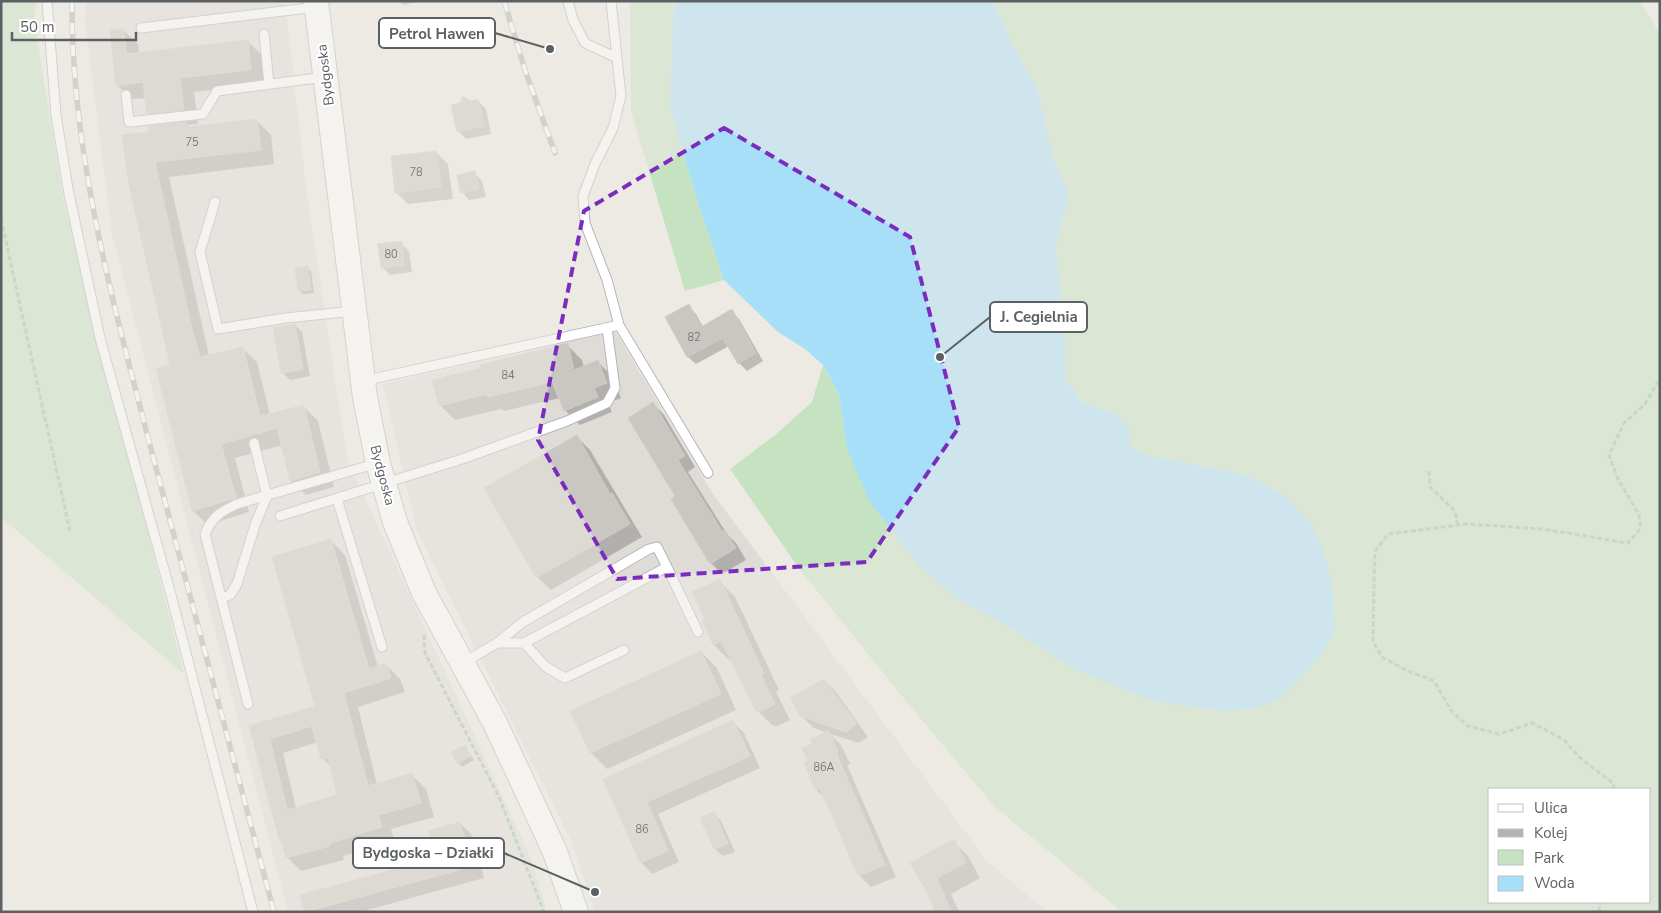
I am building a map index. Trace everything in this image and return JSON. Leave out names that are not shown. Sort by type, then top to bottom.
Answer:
[{"type":"street","name":"Bydgoska","points":[[316,4],[363,382],[381,474],[395,522],[424,592],[494,721],[548,835],[576,912]]},
{"type":"lane","points":[[47,1],[56,115],[68,189],[100,338],[171,595],[253,912]]},
{"type":"lane","points":[[568,1],[573,20],[585,43],[617,58]]},
{"type":"lane","points":[[611,1],[621,96],[613,128],[595,164],[583,196],[585,223],[607,280],[619,325],[708,473]]},
{"type":"lane","points":[[142,28],[316,4]]},
{"type":"lane","points":[[264,34],[269,84]]},
{"type":"lane","points":[[126,95],[129,122],[203,114],[217,91],[326,77]]},
{"type":"lane","points":[[215,202],[200,252],[218,329],[286,318],[354,311]]},
{"type":"lane","points":[[363,382],[619,325]]},
{"type":"lane","points":[[248,704],[205,534],[210,523],[222,512],[237,504],[267,496],[462,460],[558,424],[607,403],[615,388],[607,328]]},
{"type":"lane","points":[[221,598],[230,595],[237,584],[255,525],[267,496],[254,443]]},
{"type":"lane","points":[[280,516],[337,498],[381,474]]},
{"type":"lane","points":[[337,498],[382,647]]},
{"type":"lane","points":[[462,663],[497,644],[523,622],[649,549],[657,547],[698,632]]},
{"type":"lane","points":[[497,644],[524,643],[667,566]]},
{"type":"lane","points":[[524,643],[546,667],[565,678],[624,650]]},
{"type":"path","points":[[1,219],[70,531]]},
{"type":"path","points":[[1613,788],[1614,784],[1579,757],[1564,740],[1533,723],[1498,734],[1467,726],[1451,710],[1434,681],[1406,670],[1382,657],[1373,641],[1376,551],[1388,534],[1467,524],[1543,529],[1628,543],[1641,528],[1639,515],[1618,479],[1609,455],[1624,423],[1645,404],[1660,381]]},
{"type":"path","points":[[1428,470],[1430,487],[1455,511],[1458,526]]},
{"type":"highlighted area","points":[[724,128],[910,237],[959,427],[867,562],[617,579],[538,440],[584,211]]},
{"type":"shaded area","points":[[86,1],[285,1],[306,187],[347,459],[531,858],[547,912],[288,912],[112,234],[85,23]]},
{"type":"shaded area","points":[[615,331],[713,494],[987,861],[1047,912],[595,912],[572,843],[417,531],[383,384]]},
{"type":"green space","points":[[1,1],[36,1],[34,20],[64,203],[184,674],[1,517]]},
{"type":"green space","points":[[630,1],[675,1],[670,108],[698,203],[724,280],[685,291],[631,111]]},
{"type":"green space","points":[[994,1],[1640,1],[1660,34],[1660,912],[1122,912],[994,806],[901,695],[798,567],[730,469],[775,435],[812,402],[823,365],[839,394],[847,449],[958,599],[1013,629],[1304,674],[1321,655],[1335,631],[1285,496],[1253,478],[1148,456],[1131,447],[1116,415],[1081,401],[1065,378],[1065,328],[1056,246],[1069,193],[1054,162],[1037,87],[1012,45]]},
{"type":"water","points":[[675,1],[994,1],[1012,45],[1037,87],[1054,162],[1069,193],[1056,246],[1065,328],[1065,378],[1081,401],[1116,415],[1127,424],[1131,447],[1148,456],[1253,478],[1286,496],[1311,524],[1322,547],[1332,582],[1335,631],[1321,655],[1279,699],[1255,708],[1225,711],[1153,701],[1074,669],[1013,629],[958,599],[918,565],[870,502],[847,449],[839,394],[823,365],[805,349],[778,332],[724,280],[698,203],[670,108]]},
{"type":"building","points":[[124,29],[126,54],[248,40],[251,70],[180,78],[184,110],[147,114],[143,82],[116,86],[110,30]]},
{"type":"building","points":[[463,96],[470,101],[478,100],[484,126],[457,132],[451,105],[460,103]]},
{"type":"building","points":[[257,119],[261,150],[155,162],[200,357],[243,347],[260,416],[304,405],[320,472],[290,481],[277,428],[221,444],[236,498],[192,511],[156,368],[170,365],[129,185],[122,135],[149,132],[149,126],[186,122],[186,127]]},
{"type":"building","points":[[437,151],[441,187],[395,193],[391,156]]},
{"type":"building","points":[[475,171],[479,189],[460,193],[457,175]]},
{"type":"building","points":[[402,241],[404,265],[381,268],[378,244]]},
{"type":"building","points":[[308,266],[311,290],[298,291],[295,268]]},
{"type":"building","points":[[689,304],[701,327],[732,309],[756,353],[738,364],[723,338],[687,357],[665,317]]},
{"type":"building","points":[[295,324],[303,369],[281,373],[273,328]]},
{"type":"building","points":[[568,343],[574,370],[598,360],[607,383],[594,388],[598,397],[564,411],[552,382],[488,397],[487,394],[439,406],[432,380],[481,368],[480,365]]},
{"type":"building","points":[[653,402],[685,456],[678,460],[722,531],[725,530],[736,548],[710,564],[671,499],[675,496],[628,418]]},
{"type":"building","points":[[577,435],[610,494],[612,493],[630,524],[536,578],[484,488]]},
{"type":"building","points":[[331,539],[369,669],[386,663],[391,678],[344,693],[368,786],[412,773],[421,803],[378,815],[382,827],[330,843],[330,846],[286,858],[282,843],[280,843],[249,726],[315,706],[272,557]],"holes":[[[312,726],[321,759],[328,758],[337,795],[287,810],[270,739]]]},
{"type":"building","points":[[720,579],[764,674],[761,675],[775,704],[761,711],[756,711],[721,641],[713,645],[702,620],[705,619],[692,592]]},
{"type":"building","points":[[701,651],[721,694],[590,753],[570,711]]},
{"type":"building","points":[[824,679],[857,724],[846,732],[800,716],[790,698]]},
{"type":"building","points":[[733,720],[750,756],[647,802],[668,851],[640,863],[603,779]]},
{"type":"building","points":[[829,731],[838,752],[836,753],[885,865],[858,876],[820,788],[815,790],[804,763],[808,761],[802,748],[812,744],[811,739]]},
{"type":"building","points":[[465,745],[471,756],[457,764],[451,752]]},
{"type":"building","points":[[714,811],[728,844],[714,849],[700,818]]},
{"type":"building","points":[[460,822],[473,866],[305,912],[300,895],[436,858],[428,831]]},
{"type":"building","points":[[954,839],[966,862],[937,878],[951,912],[935,912],[924,885],[910,863]]},
{"type":"railway","points":[[72,1],[79,115],[87,171],[109,283],[274,912]]},
{"type":"railway","points":[[504,1],[525,70],[555,153]]},
{"type":"place","name":"Petrol Hawen","points":[[550,49]]},
{"type":"place","name":"J. Cegielnia","points":[[940,357]]},
{"type":"place","name":"Bydgoska – Działki","points":[[595,892]]}]
